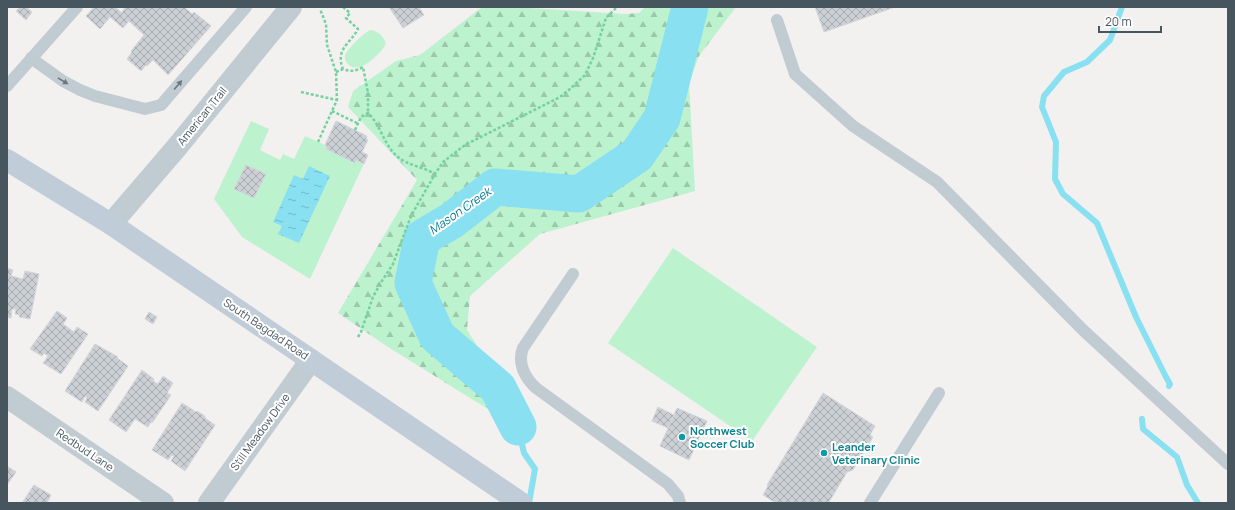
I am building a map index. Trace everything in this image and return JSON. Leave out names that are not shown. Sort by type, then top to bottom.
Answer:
[{"type":"main road","name":"South Bagdad Road","points":[[7,160],[111,224],[521,503]]},
{"type":"street","name":"American Trail","points":[[111,224],[177,147],[291,7]]},
{"type":"street","name":"Still Meadow Drive","points":[[209,503],[311,360]]},
{"type":"street","name":"Redbud Lane","points":[[7,397],[163,503]]},
{"type":"lane","points":[[7,86],[77,7]]},
{"type":"lane","points":[[31,58],[63,81],[95,96],[145,108],[161,105],[246,7]]},
{"type":"lane","points":[[777,20],[795,74],[853,126],[937,182],[1083,330],[1228,464]]},
{"type":"lane","points":[[573,274],[520,354],[520,362],[526,377],[536,388],[668,484],[678,496],[680,503]]},
{"type":"lane","points":[[870,503],[939,393]]},
{"type":"path","points":[[343,7],[350,13],[346,18],[358,29],[342,51],[340,57],[343,69]]},
{"type":"path","points":[[358,337],[373,297],[393,264],[411,216],[443,162],[465,145],[560,96],[570,89],[585,75],[593,58],[606,18],[617,7]]},
{"type":"path","points":[[318,142],[337,100],[336,72],[328,45],[326,24],[320,10]]},
{"type":"path","points":[[336,72],[343,69],[356,71],[363,67],[368,92],[368,113]]},
{"type":"path","points":[[301,92],[337,100]]},
{"type":"path","points":[[332,111],[359,124]]},
{"type":"path","points":[[368,113],[373,117],[386,141],[399,158],[435,174]]},
{"type":"path","points":[[355,130],[362,117],[368,113]]},
{"type":"green space","points":[[482,7],[514,7],[625,14],[639,13],[645,7],[736,7],[699,56],[689,83],[695,191],[540,234],[470,296],[467,330],[524,417],[504,419],[388,347],[338,313],[417,180],[348,107],[353,91],[396,61],[420,55]]},
{"type":"green space","points":[[370,30],[375,31],[382,36],[386,43],[378,55],[372,60],[359,67],[352,67],[346,62],[346,54],[355,42]]},
{"type":"green space","points":[[251,121],[269,129],[260,150],[280,160],[283,154],[294,159],[305,136],[325,145],[336,121],[367,136],[366,139],[368,140],[362,152],[368,155],[310,279],[242,237],[214,199]]},
{"type":"green space","points":[[673,248],[817,347],[752,441],[608,343]]},
{"type":"water","points":[[309,166],[330,176],[299,243],[278,234],[282,226],[273,222],[294,175],[303,179]]},
{"type":"building","points":[[20,7],[26,7],[32,12],[26,20],[16,11]]},
{"type":"building","points":[[94,7],[115,7],[122,13],[125,7],[184,7],[192,14],[194,12],[211,26],[168,75],[153,60],[141,71],[127,59],[132,52],[131,51],[144,35],[129,21],[123,28],[110,17],[100,29],[86,16]]},
{"type":"building","points":[[389,7],[419,7],[424,15],[403,28]]},
{"type":"building","points":[[815,7],[895,7],[824,32]]},
{"type":"building","points":[[336,121],[367,136],[366,139],[368,140],[362,152],[368,155],[364,164],[356,160],[355,163],[326,149],[327,147],[325,145]]},
{"type":"building","points":[[246,165],[266,174],[254,198],[234,189]]},
{"type":"building","points":[[7,268],[13,270],[11,276],[23,279],[25,271],[39,274],[30,319],[19,317],[20,315],[15,314],[16,309],[12,309],[11,318],[7,317]]},
{"type":"building","points":[[57,311],[67,318],[63,324],[74,332],[77,327],[88,334],[61,374],[43,363],[48,356],[44,353],[42,356],[30,349]]},
{"type":"building","points":[[149,312],[157,317],[153,324],[145,319]]},
{"type":"building","points":[[95,344],[118,357],[117,358],[128,366],[98,411],[85,402],[87,398],[85,396],[82,402],[65,391]]},
{"type":"building","points":[[142,370],[158,384],[163,376],[173,383],[167,393],[171,395],[148,427],[135,419],[126,432],[109,420]]},
{"type":"building","name":"Leander Veterinary Clinic","points":[[823,393],[875,426],[870,435],[873,437],[853,470],[847,472],[829,502],[831,503],[776,503],[763,495],[768,486],[767,485]]},
{"type":"building","points":[[182,403],[205,416],[205,418],[215,425],[185,471],[171,461],[174,456],[172,455],[168,460],[152,450]]},
{"type":"building","points":[[658,407],[674,415],[668,428],[652,421]]},
{"type":"building","name":"Northwest Soccer Club","points":[[677,408],[707,421],[689,460],[660,446]]},
{"type":"building","points":[[7,466],[16,472],[7,485]]},
{"type":"building","points":[[34,485],[51,495],[47,503],[22,503]]},
{"type":"waterway","name":"Mason Creek","points":[[518,427],[498,388],[437,336],[413,283],[422,238],[451,221],[495,187],[579,194],[637,155],[662,118],[690,7]]},
{"type":"waterway","points":[[1122,7],[1110,40],[1087,62],[1064,72],[1044,96],[1042,107],[1056,142],[1055,179],[1063,194],[1097,223],[1136,317],[1170,384],[1169,386]]},
{"type":"waterway","points":[[1142,419],[1143,429],[1177,457],[1187,485],[1198,503]]},
{"type":"waterway","name":"Mason Creek","points":[[518,427],[524,453],[535,469],[529,503]]},
{"type":"place","name":"Northwest Soccer Club","points":[[682,437]]},
{"type":"place","name":"Leander Veterinary Clinic","points":[[824,453]]}]
